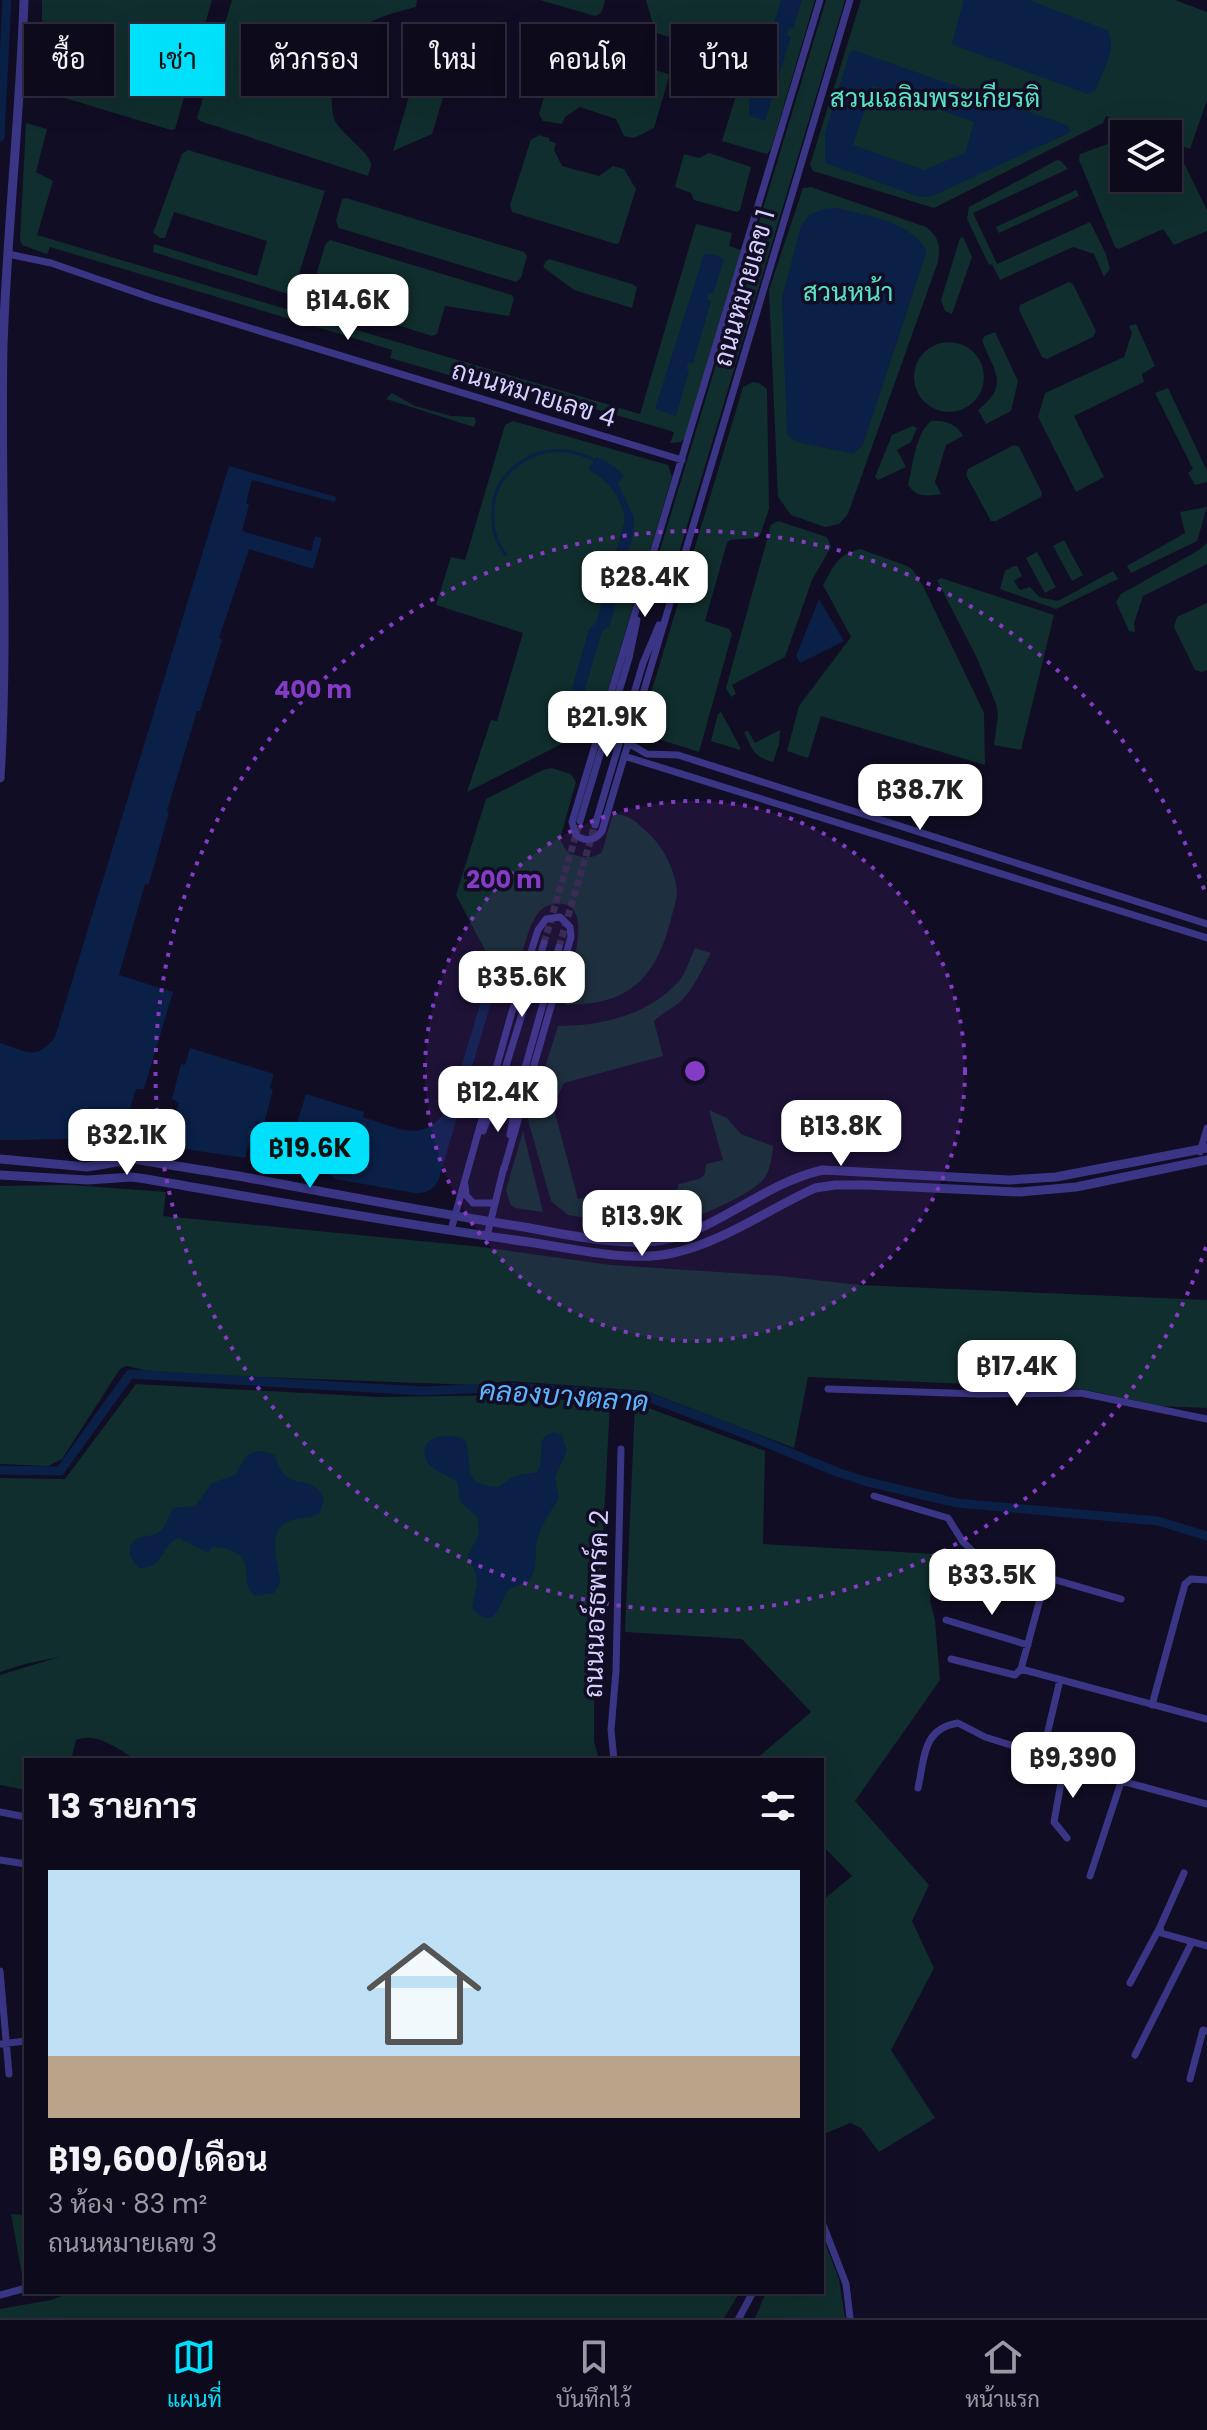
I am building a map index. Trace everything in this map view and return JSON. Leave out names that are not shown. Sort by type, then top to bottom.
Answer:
[{"type":"street","points":[[0,778],[1,347],[24,0]]},
{"type":"street","name":"ถนนหมายเลข 1","points":[[820,0],[572,822],[576,835],[589,839],[599,834],[617,782],[850,0]]},
{"type":"street","name":"ถนนหมายเลข 4","points":[[8,254],[51,263],[180,307],[682,460]]},
{"type":"street","name":"ถนนหมายเลข 1","points":[[580,821],[629,658],[645,579]]},
{"type":"street","name":"ถนนหมายเลข 1","points":[[595,825],[643,663],[675,586]]},
{"type":"street","points":[[628,743],[647,754],[678,755],[1207,924]]},
{"type":"street","points":[[666,769],[661,764],[663,758],[678,755]]},
{"type":"street","points":[[624,756],[1207,938]]},
{"type":"street","points":[[451,1230],[511,1015],[542,922],[550,917],[564,919],[570,927],[571,937],[487,1236]]},
{"type":"street","points":[[470,1160],[497,1095],[544,943]]},
{"type":"street","points":[[504,1169],[516,1100],[559,947]]},
{"type":"street","points":[[0,1175],[88,1180],[132,1177],[487,1236],[623,1255],[668,1254],[696,1246],[815,1188],[867,1185],[1014,1193],[1076,1187],[1202,1161],[1207,1128]]},
{"type":"street","points":[[0,1159],[87,1167],[135,1159],[490,1222],[612,1240],[652,1242],[668,1240],[693,1230],[776,1186],[806,1173],[823,1170],[1034,1179],[1076,1174],[1204,1148]]},
{"type":"street","points":[[465,1179],[466,1195],[470,1201],[476,1205],[494,1203]]},
{"type":"street","points":[[828,1389],[980,1394],[1081,1393],[1207,1419]]},
{"type":"street","name":"ถนนนอร์ธพาร์ค 2","points":[[614,1758],[611,1730],[616,1671],[621,1449]]},
{"type":"street","points":[[874,1496],[948,1518],[956,1534],[980,1558],[1121,1599]]},
{"type":"street","points":[[951,1659],[1015,1675],[1021,1669],[1046,1577]]},
{"type":"street","points":[[1152,1705],[1185,1584],[1191,1579],[1207,1580]]},
{"type":"street","points":[[946,1620],[1028,1645]]},
{"type":"street","points":[[1021,1669],[1207,1719]]},
{"type":"street","points":[[1042,1756],[1060,1680]]},
{"type":"street","points":[[918,1788],[930,1737],[939,1729],[958,1723],[985,1737],[1023,1748],[1051,1762],[1207,1804]]},
{"type":"street","points":[[1064,1766],[1054,1822],[1067,1838]]},
{"type":"street","points":[[1090,1876],[1121,1782]]},
{"type":"street","points":[[0,1812],[24,1817]]},
{"type":"street","points":[[0,1860],[24,1864]]},
{"type":"street","points":[[1130,1983],[1184,1873]]},
{"type":"street","points":[[1160,1927],[1165,1935],[1207,1946]]},
{"type":"street","points":[[1135,2055],[1192,1942]]},
{"type":"street","points":[[0,1971],[3,2044],[9,2074]]},
{"type":"street","points":[[1190,2079],[1203,2030],[1207,2031]]},
{"type":"street","points":[[3,2044],[24,2041]]},
{"type":"street","points":[[824,2227],[846,2284],[850,2318]]},
{"type":"street","points":[[0,2295],[24,2289]]},
{"type":"street","points":[[739,2318],[752,2294]]},
{"type":"green space","points":[[42,0],[212,0],[205,24],[130,24],[130,96],[184,96],[175,129],[171,130],[58,96],[114,96],[114,24],[42,24]]},
{"type":"green space","points":[[232,0],[417,0],[416,7],[366,24],[241,24],[241,96],[332,96],[338,126],[369,159],[371,166],[368,176],[197,118],[204,96],[225,96],[225,24]]},
{"type":"green space","points":[[540,0],[605,0],[601,12],[595,16]]},
{"type":"green space","points":[[646,0],[815,0],[767,154],[722,141],[736,96],[777,96],[777,24],[671,24],[671,38],[655,33]]},
{"type":"green space","points":[[826,0],[845,0],[669,586],[651,580]]},
{"type":"green space","name":"สวนเฉลิมพระเกียรติ","points":[[861,0],[1175,0],[1207,12],[1207,100],[1190,149],[1182,146],[1182,120],[1116,120],[1106,116],[1103,123],[934,208],[813,171],[810,165]]},
{"type":"green space","points":[[655,70],[669,77],[654,128],[634,138],[624,136],[616,119],[580,107],[565,117],[562,124],[543,121],[539,114],[544,96],[655,96]]},
{"type":"green space","points":[[409,96],[444,96],[432,134],[393,151]]},
{"type":"green space","points":[[26,123],[47,129],[36,172],[53,181],[37,235],[640,414],[696,224],[732,233],[729,246],[741,250],[685,438],[681,442],[670,443],[674,433],[671,431],[493,379],[490,387],[390,358],[392,350],[363,341],[50,247],[47,254],[22,245]]},
{"type":"green space","points":[[538,135],[556,143],[554,150],[562,166],[599,176],[613,166],[624,169],[636,189],[619,243],[512,212],[510,205],[531,139]]},
{"type":"green space","points":[[1110,143],[1110,192],[1182,192],[1182,163],[1185,165],[1207,210],[1207,231],[1174,245],[1163,229],[1119,249],[1115,247],[1079,160],[1080,154]]},
{"type":"green space","points":[[188,150],[325,191],[293,293],[153,252],[154,244],[257,276],[267,241],[174,212],[165,238],[153,233],[182,154]]},
{"type":"green space","points":[[709,153],[751,167],[737,212],[694,200],[691,193],[675,187],[684,154],[699,158]]},
{"type":"green space","points":[[1057,160],[1068,169],[973,213],[997,264],[1090,222],[1110,269],[1104,277],[1094,254],[1073,247],[1000,280],[992,264],[989,265],[967,219],[969,207]]},
{"type":"green space","name":"สวนหน้า","points":[[811,187],[926,227],[939,247],[938,262],[848,514],[839,524],[825,527],[791,515],[778,497],[769,290],[803,188]]},
{"type":"green space","points":[[1076,190],[1079,196],[999,233],[996,227]]},
{"type":"green space","points":[[342,199],[524,252],[527,256],[521,278],[516,282],[339,228],[336,221]]},
{"type":"green space","points":[[963,237],[972,257],[952,314],[945,311],[941,300],[960,238]]},
{"type":"green space","points":[[330,240],[512,295],[514,299],[509,316],[445,306],[437,334],[432,336],[314,299],[310,296],[325,245]]},
{"type":"green space","points":[[549,259],[632,284],[637,287],[632,308],[574,290],[543,267]]},
{"type":"green space","points":[[1069,282],[1073,284],[1096,331],[1093,337],[1047,359],[1042,357],[1019,310],[1020,305]]},
{"type":"green space","points":[[1136,324],[1155,366],[1142,374],[1144,382],[1074,416],[1104,477],[1076,492],[1038,417],[1045,393],[1124,357],[1132,333],[1129,326]]},
{"type":"green space","points":[[995,332],[1018,381],[1011,411],[986,424],[978,410],[997,384],[982,340]]},
{"type":"green space","points":[[956,342],[978,357],[984,377],[982,391],[974,402],[963,410],[942,412],[924,402],[916,391],[914,370],[924,352],[935,344]]},
{"type":"green space","points":[[753,382],[767,389],[769,509],[760,535],[727,543],[705,621],[729,629],[732,634],[699,752],[639,733],[743,387]]},
{"type":"green space","points":[[1168,388],[1207,471],[1207,482],[1195,485],[1188,473],[1193,469],[1155,393]]},
{"type":"green space","points":[[392,393],[415,406],[451,416],[474,417],[474,427],[386,399]]},
{"type":"green space","points":[[513,421],[668,465],[672,477],[597,726],[467,792],[491,720],[497,721],[523,633],[436,605],[451,557],[465,560],[505,425]]},
{"type":"green space","points":[[931,421],[950,424],[963,436],[946,445],[935,482],[941,494],[923,495],[908,485],[918,442]]},
{"type":"green space","points":[[912,426],[917,428],[911,442],[897,450],[906,467],[878,480],[875,477],[892,435]]},
{"type":"green space","points":[[1014,445],[1019,447],[1042,493],[1041,497],[991,521],[966,475],[968,469]]},
{"type":"green space","points":[[1207,507],[1197,541],[1131,573],[1127,566],[1185,533],[1180,512]]},
{"type":"green space","points":[[778,521],[827,537],[831,547],[812,580],[785,657],[732,685],[736,694],[731,697],[726,688],[771,525]]},
{"type":"green space","points":[[1064,540],[1083,575],[1072,581],[1053,546]]},
{"type":"green space","points":[[1207,543],[1207,564],[1143,596],[1134,623],[1135,632],[1129,631],[1116,602],[1121,594]]},
{"type":"green space","points":[[860,549],[907,566],[923,586],[984,713],[985,765],[821,716],[808,758],[787,751],[799,706],[851,637],[823,585],[842,558]]},
{"type":"green space","points":[[1037,552],[1056,587],[1045,593],[1026,558]]},
{"type":"green space","points":[[1014,566],[1022,576],[1014,581],[1020,590],[1030,587],[1039,597],[1058,601],[1113,571],[1118,579],[1056,609],[1000,589],[1005,571]]},
{"type":"green space","points":[[941,578],[1054,615],[1021,750],[994,745],[998,715],[996,704],[977,658],[937,580]]},
{"type":"green space","points":[[1207,603],[1207,670],[1202,672],[1195,670],[1174,627],[1177,617]]},
{"type":"green space","points":[[721,712],[740,747],[740,750],[711,741]]},
{"type":"green space","points":[[780,730],[773,762],[757,755],[744,732],[748,731],[755,743]]},
{"type":"green space","points":[[552,768],[571,774],[576,782],[560,839],[566,851],[584,857],[598,855],[602,852],[612,817],[616,814],[625,816],[658,844],[676,883],[677,894],[665,939],[648,972],[620,995],[587,1004],[566,1005],[562,1001],[577,943],[576,914],[568,906],[555,904],[540,910],[519,960],[502,963],[487,954],[456,895],[486,799]]},
{"type":"green space","points":[[695,948],[711,953],[697,979],[680,1002],[654,1021],[663,1056],[564,1083],[553,1106],[578,1199],[587,1197],[591,1204],[597,1205],[622,1200],[624,1204],[633,1205],[633,1223],[568,1215],[551,1201],[528,1120],[558,1026],[607,1021],[639,1010],[667,993],[679,981]]},
{"type":"green space","points":[[709,1110],[727,1118],[741,1134],[773,1146],[770,1165],[765,1178],[754,1187],[684,1223],[675,1219],[670,1193],[679,1184],[699,1179],[705,1174],[706,1164],[723,1160]]},
{"type":"green space","points":[[523,1131],[543,1212],[515,1208],[510,1204],[506,1190]]},
{"type":"green space","points":[[72,1185],[166,1192],[163,1216],[482,1247],[611,1265],[781,1276],[859,1285],[1207,1300],[1207,1408],[1160,1406],[1082,1389],[808,1377],[794,1448],[646,1391],[509,1381],[473,1385],[156,1373],[127,1366],[120,1369],[62,1459],[48,1466],[0,1464],[0,1186]]},
{"type":"green space","points":[[136,1384],[379,1397],[511,1395],[610,1404],[594,1706],[594,1741],[598,1758],[134,1758],[108,1743],[84,1738],[76,1740],[72,1758],[24,1758],[24,1790],[0,1785],[0,1675],[59,1657],[0,1672],[0,1478],[65,1479]]},
{"type":"green space","points":[[635,1403],[765,1451],[763,1544],[935,1554],[930,1601],[935,1620],[940,1680],[855,1801],[929,1885],[912,1921],[934,1968],[891,2050],[935,2118],[879,2152],[861,2128],[850,2123],[824,2134],[824,1899],[852,1876],[824,1847],[824,1758],[757,1758],[811,1712],[742,1639],[625,1632]]},
{"type":"green space","points":[[11,2214],[24,2215],[23,2281]]},
{"type":"green space","points":[[824,2240],[839,2279],[845,2318],[755,2318],[765,2294],[824,2294]]},
{"type":"green space","points":[[68,2294],[739,2294],[724,2318],[0,2318],[0,2309]]},
{"type":"water","points":[[781,0],[802,0],[793,29],[789,28],[787,35],[791,37],[777,82],[777,24],[774,24]]},
{"type":"water","points":[[964,0],[1029,0],[1107,30],[1110,52],[1095,91],[1088,94],[953,45]]},
{"type":"water","points":[[853,50],[1067,125],[1071,132],[930,197],[917,196],[825,163],[825,133]],"holes":[[[873,86],[974,122],[965,153],[924,170],[853,145]]]},
{"type":"water","points":[[752,96],[773,96],[765,121],[749,115]]},
{"type":"water","name":"สวนหน้า","points":[[837,208],[899,226],[920,241],[927,251],[863,445],[853,454],[797,442],[787,435],[782,298],[801,226],[810,214]]},
{"type":"water","points":[[704,254],[724,259],[713,294],[709,293],[707,299],[711,301],[693,363],[689,362],[686,369],[689,371],[676,416],[655,409]]},
{"type":"water","points":[[597,457],[624,475],[618,484],[634,517],[633,534],[610,626],[602,631],[572,734],[557,741],[589,629],[596,623],[625,520],[613,490],[588,469]]},
{"type":"water","points":[[229,466],[336,497],[335,502],[252,480],[242,531],[311,551],[315,536],[322,538],[313,569],[249,549],[219,638],[222,640],[200,711],[197,711],[149,884],[145,884],[119,975],[173,992],[144,1089],[136,1089],[120,1140],[0,1140],[0,1043],[36,1052],[55,1037]]},
{"type":"water","points":[[819,599],[844,641],[800,663],[796,656]]},
{"type":"water","points":[[485,988],[493,996],[438,1182],[433,1188],[414,1193],[335,1179],[305,1160],[300,1132],[295,1130],[306,1094],[364,1112],[363,1117],[411,1131],[422,1130],[441,1117],[450,1104]]},
{"type":"water","points":[[190,1048],[274,1074],[264,1124],[256,1122],[245,1158],[165,1146],[179,1103],[172,1099],[181,1064],[185,1065]]},
{"type":"water","points":[[555,1432],[562,1435],[567,1451],[555,1477],[559,1499],[545,1521],[536,1545],[534,1573],[528,1580],[510,1589],[497,1612],[487,1618],[472,1607],[477,1583],[468,1555],[479,1534],[478,1518],[460,1501],[458,1483],[428,1464],[426,1445],[444,1436],[466,1441],[473,1478],[498,1487],[514,1476],[537,1472],[544,1438]]},
{"type":"water","points":[[263,1451],[275,1455],[281,1470],[289,1478],[315,1487],[324,1499],[319,1514],[295,1519],[280,1527],[275,1550],[280,1583],[274,1593],[256,1596],[250,1590],[244,1560],[239,1554],[213,1547],[208,1553],[179,1538],[154,1564],[139,1568],[135,1564],[130,1555],[132,1543],[158,1533],[174,1508],[195,1506],[212,1483],[235,1475],[247,1456]]},
{"type":"waterway","points":[[0,137],[7,0]]},
{"type":"waterway","points":[[506,555],[496,538],[493,507],[508,473],[528,458],[552,451],[573,452],[595,460]]},
{"type":"waterway","name":"คลองบางตลาด","points":[[0,1470],[60,1471],[130,1374],[423,1391],[515,1387],[645,1396],[837,1472],[957,1503],[1158,1521],[1207,1536]]},
{"type":"tunnel","points":[[544,943],[580,821]]},
{"type":"tunnel","points":[[559,947],[595,825]]}]
